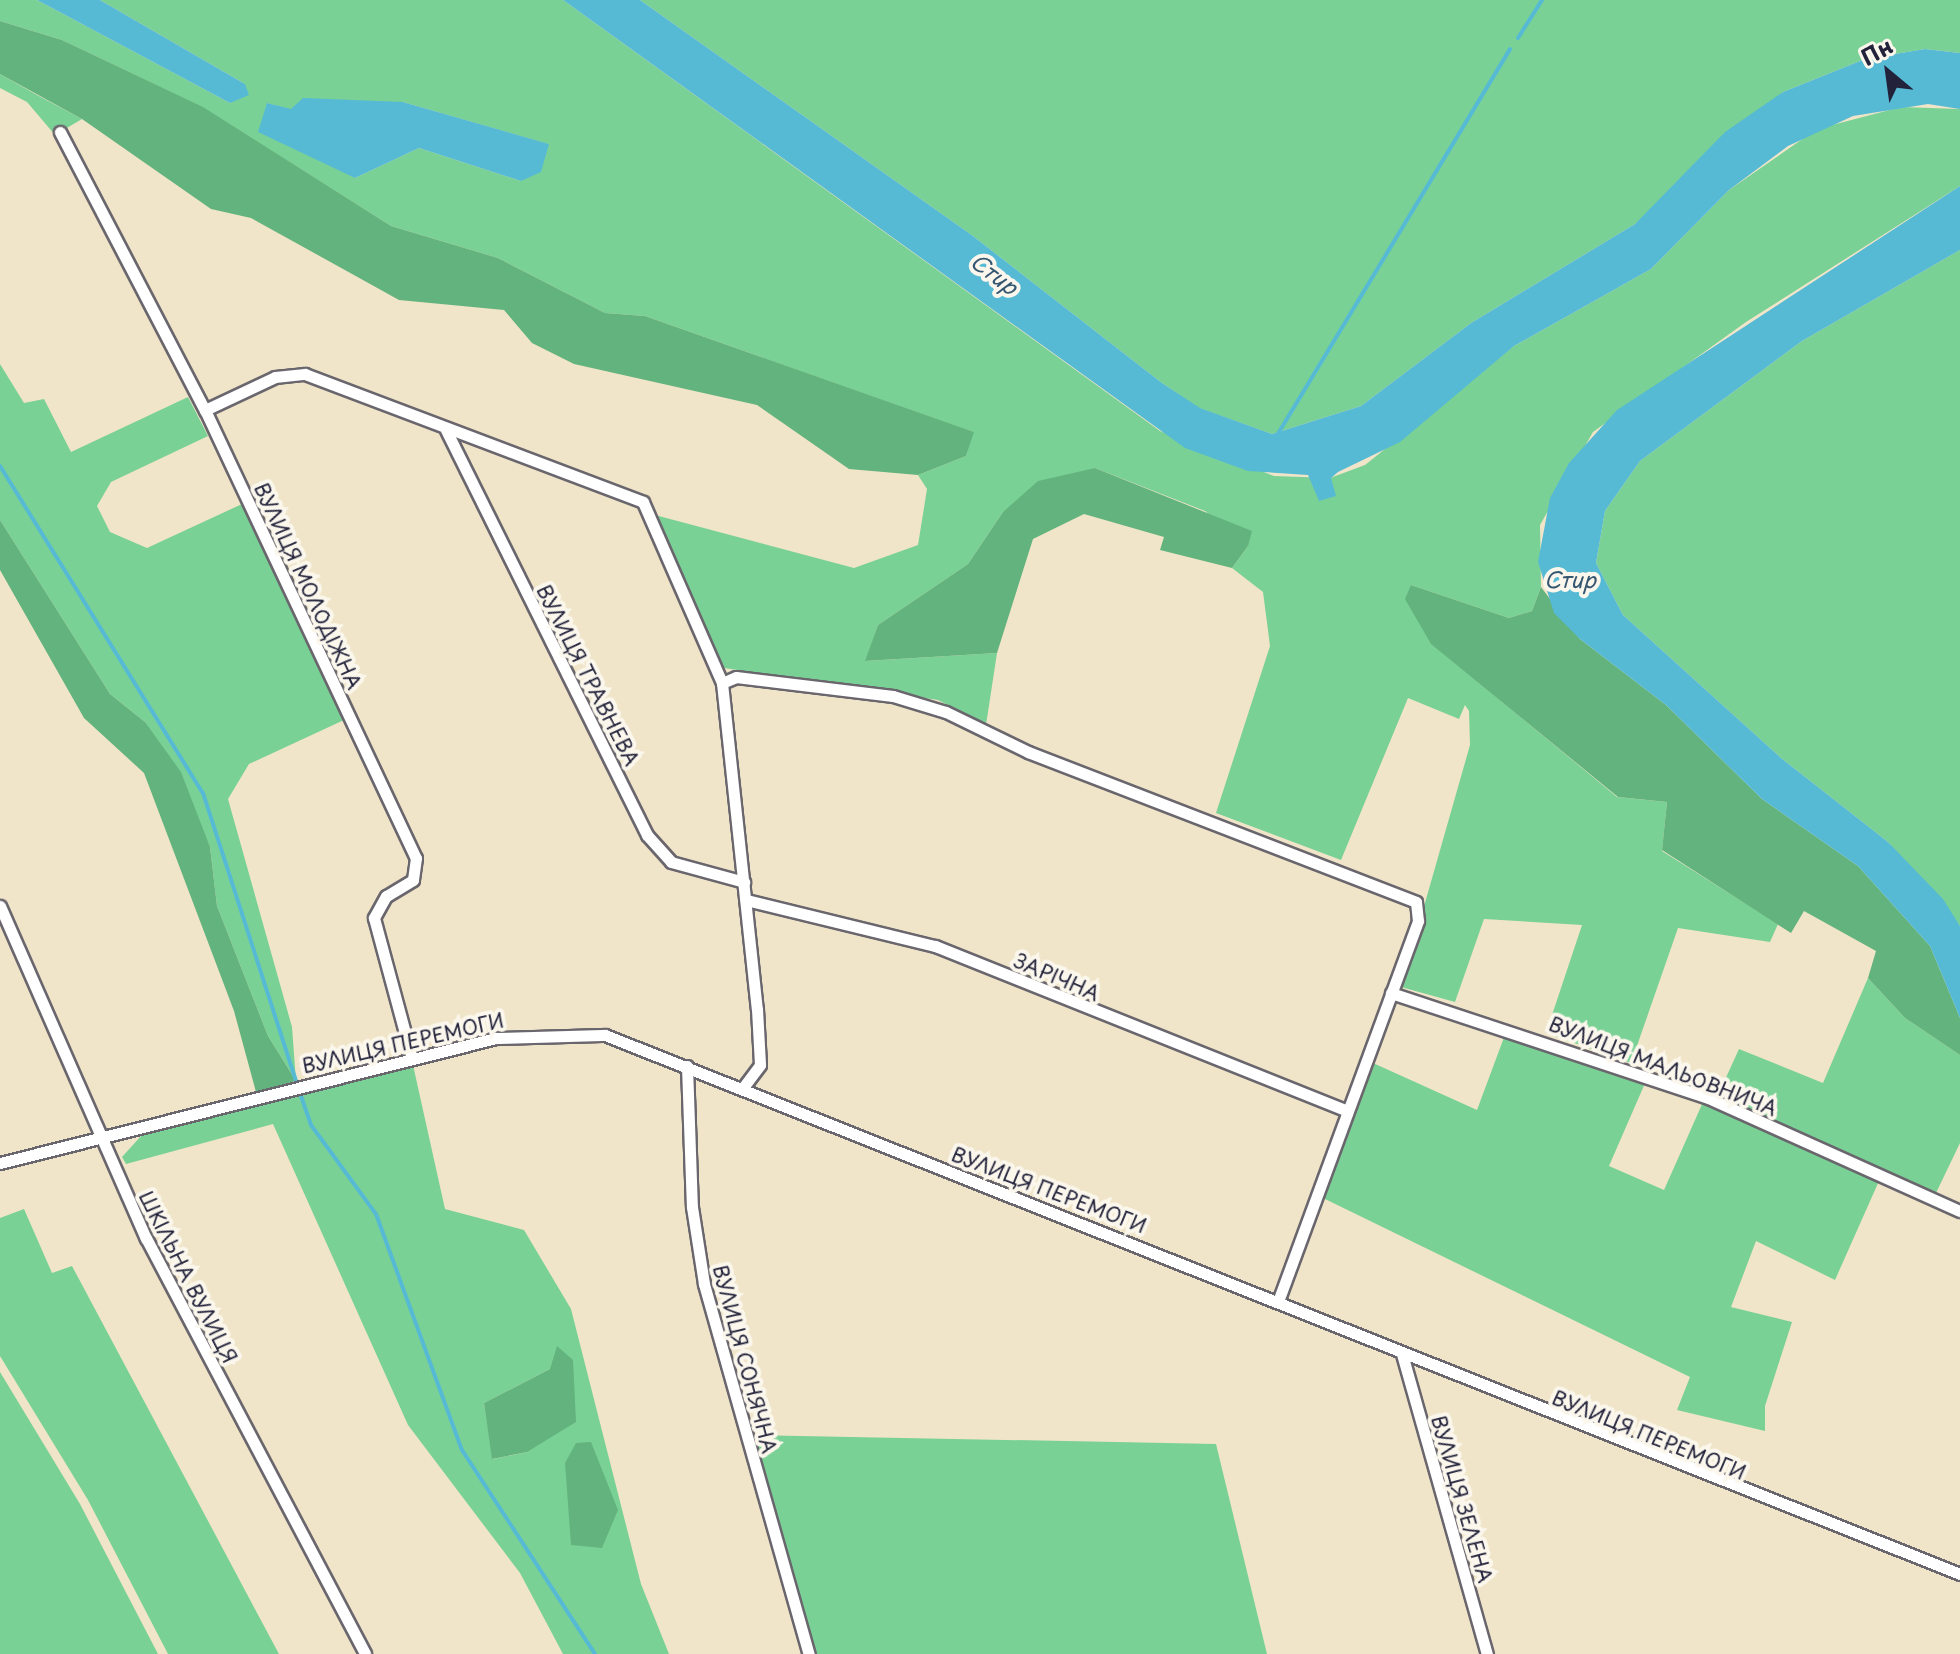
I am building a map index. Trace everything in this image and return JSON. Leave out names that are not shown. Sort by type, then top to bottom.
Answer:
[{"type":"street","name":"ВУЛИЦЯ МОЛОДІЖНА","points":[[60,132],[205,410],[416,858],[413,880],[386,896],[374,918],[412,1059]]},
{"type":"street","points":[[205,410],[275,377],[305,374],[446,430],[643,502],[722,683],[746,900],[760,1065],[742,1089]]},
{"type":"street","name":"ВУЛИЦЯ ТРАВНЕВА","points":[[446,430],[647,835],[671,862],[744,882]]},
{"type":"street","points":[[722,683],[736,677],[893,696],[1410,895],[1418,921],[1279,1299]]},
{"type":"street","name":"ЗАРІЧНА","points":[[746,900],[935,946],[1347,1111]]},
{"type":"street","name":"ШКІЛЬНА ВУЛИЦЯ","points":[[0,906],[100,1138],[365,1654]]},
{"type":"street","name":"ВУЛИЦЯ МАЛЬОВНИЧА","points":[[1391,993],[1706,1097],[1960,1211]]},
{"type":"street","name":"ВУЛИЦЯ ПЕРЕМОГИ","points":[[0,1163],[496,1038],[580,1031],[687,1066],[1279,1299],[1402,1354],[1960,1574]]},
{"type":"street","name":"ВУЛИЦЯ СОНЯЧНА","points":[[687,1066],[692,1207],[704,1284],[809,1654]]},
{"type":"street","name":"ВУЛИЦЯ ЗЕЛЕНА","points":[[1402,1354],[1487,1654]]},
{"type":"green space","points":[[0,0],[37,0],[230,103],[245,84],[100,0],[563,0],[1160,431],[1274,476],[1330,478],[1365,465],[1514,346],[1651,269],[1729,190],[1817,129],[1901,107],[1960,109],[1960,186],[1746,322],[1593,432],[1540,525],[1541,587],[1532,611],[1509,618],[1411,585],[1432,644],[1617,797],[1667,802],[1662,851],[1778,924],[1770,942],[1678,928],[1631,1063],[1546,1033],[1582,925],[1484,919],[1455,1002],[1401,987],[1470,745],[1469,711],[1465,705],[1459,719],[1408,698],[1341,860],[1216,813],[1270,646],[1263,592],[1232,568],[1248,546],[1205,511],[1095,468],[1003,512],[968,564],[878,625],[866,661],[997,653],[986,725],[938,700],[724,668],[655,515],[854,568],[918,545],[927,489],[918,475],[966,456],[973,432],[645,316],[605,313],[498,258],[391,226],[202,107],[62,40],[0,21]],"holes":[[[403,102],[549,144],[521,181],[419,148],[355,178],[267,103],[291,110]]]},
{"type":"green space","points":[[640,0],[1960,0],[1960,53],[1925,49],[1865,59],[1783,92],[1635,224],[1471,323],[1361,406],[1272,434],[1199,408],[1162,383],[973,236]]},
{"type":"green space","points":[[0,21],[62,40],[203,107],[391,226],[498,258],[605,313],[645,316],[974,432],[966,456],[918,475],[849,469],[757,405],[574,364],[532,343],[504,310],[399,300],[251,218],[211,209],[82,119],[0,74]]},
{"type":"green space","points":[[0,74],[82,119],[55,135],[27,102],[0,88]]},
{"type":"green space","points":[[1960,250],[1960,926],[1888,842],[1781,758],[1623,615],[1596,563],[1605,511],[1640,461],[1802,341]]},
{"type":"green space","points":[[0,364],[24,403],[44,399],[71,452],[188,397],[208,436],[111,482],[97,506],[110,532],[147,548],[242,504],[344,720],[249,764],[228,799],[292,1027],[296,1081],[268,1036],[217,906],[210,847],[145,722],[110,694],[0,520]]},
{"type":"green space","points":[[1095,468],[1252,531],[1248,546],[1232,568],[1160,550],[1164,537],[1084,514],[1033,539],[997,653],[865,661],[878,625],[968,564],[1003,512],[1038,481]]},
{"type":"green space","points":[[0,520],[110,694],[145,722],[181,772],[210,847],[217,906],[268,1036],[296,1081],[256,1092],[234,1011],[144,773],[84,718],[0,570]]},
{"type":"green space","points":[[1411,585],[1509,618],[1532,611],[1541,587],[1580,639],[1666,705],[1762,799],[1858,866],[1930,946],[1960,1018],[1960,1055],[1905,1018],[1868,978],[1876,951],[1804,911],[1791,933],[1662,850],[1667,802],[1618,797],[1431,644],[1405,599]]},
{"type":"green space","points":[[1868,978],[1905,1018],[1960,1055],[1960,1143],[1936,1193],[1718,1095],[1739,1049],[1823,1083]]},
{"type":"green space","points":[[1506,1032],[1646,1081],[1609,1166],[1664,1190],[1703,1102],[1879,1181],[1835,1280],[1756,1241],[1731,1307],[1792,1322],[1765,1406],[1765,1431],[1677,1410],[1690,1377],[1323,1198],[1373,1063],[1477,1110]]},
{"type":"green space","points":[[413,1065],[445,1209],[524,1230],[571,1309],[641,1584],[669,1654],[563,1654],[520,1573],[408,1425],[273,1124],[126,1164],[122,1157],[142,1135]],"holes":[[[550,1369],[527,1452],[493,1459],[484,1403]]]},
{"type":"green space","points":[[24,1209],[52,1273],[72,1266],[279,1654],[168,1654],[88,1500],[0,1356],[0,1218]]},
{"type":"green space","points":[[557,1346],[573,1360],[576,1422],[527,1452],[492,1459],[484,1403],[550,1369]]},
{"type":"green space","points":[[0,1372],[80,1504],[158,1654],[0,1654]]},
{"type":"green space","points":[[752,1435],[1216,1444],[1267,1654],[815,1654]]},
{"type":"green space","points":[[591,1442],[618,1510],[602,1548],[571,1545],[565,1463],[576,1443]]},
{"type":"water","points":[[37,0],[100,0],[245,84],[249,95],[230,103]]},
{"type":"water","name":"Стир","points":[[563,0],[640,0],[973,236],[1162,383],[1200,408],[1272,434],[1361,406],[1471,323],[1635,224],[1725,132],[1783,92],[1865,59],[1925,49],[1960,53],[1960,109],[1928,104],[1853,116],[1788,146],[1729,190],[1651,269],[1514,346],[1400,442],[1338,472],[1331,478],[1336,496],[1319,501],[1308,475],[1248,471],[1185,448]]},
{"type":"water","points":[[303,98],[403,102],[549,144],[541,172],[521,181],[419,148],[355,178],[258,132],[267,103],[291,109]]},
{"type":"water","name":"Стир","points":[[1960,186],[1960,250],[1802,341],[1640,461],[1605,511],[1596,563],[1623,615],[1781,758],[1888,842],[1943,899],[1960,926],[1960,1018],[1930,946],[1858,866],[1762,799],[1666,705],[1580,639],[1554,613],[1538,562],[1550,498],[1569,463],[1617,410]]},
{"type":"waterway","points":[[1518,38],[1542,0]]},
{"type":"waterway","points":[[1276,437],[1510,49]]},
{"type":"waterway","points":[[0,466],[203,793],[296,1081]]},
{"type":"waterway","points":[[300,1093],[311,1125],[376,1214],[462,1450],[595,1654]]}]
